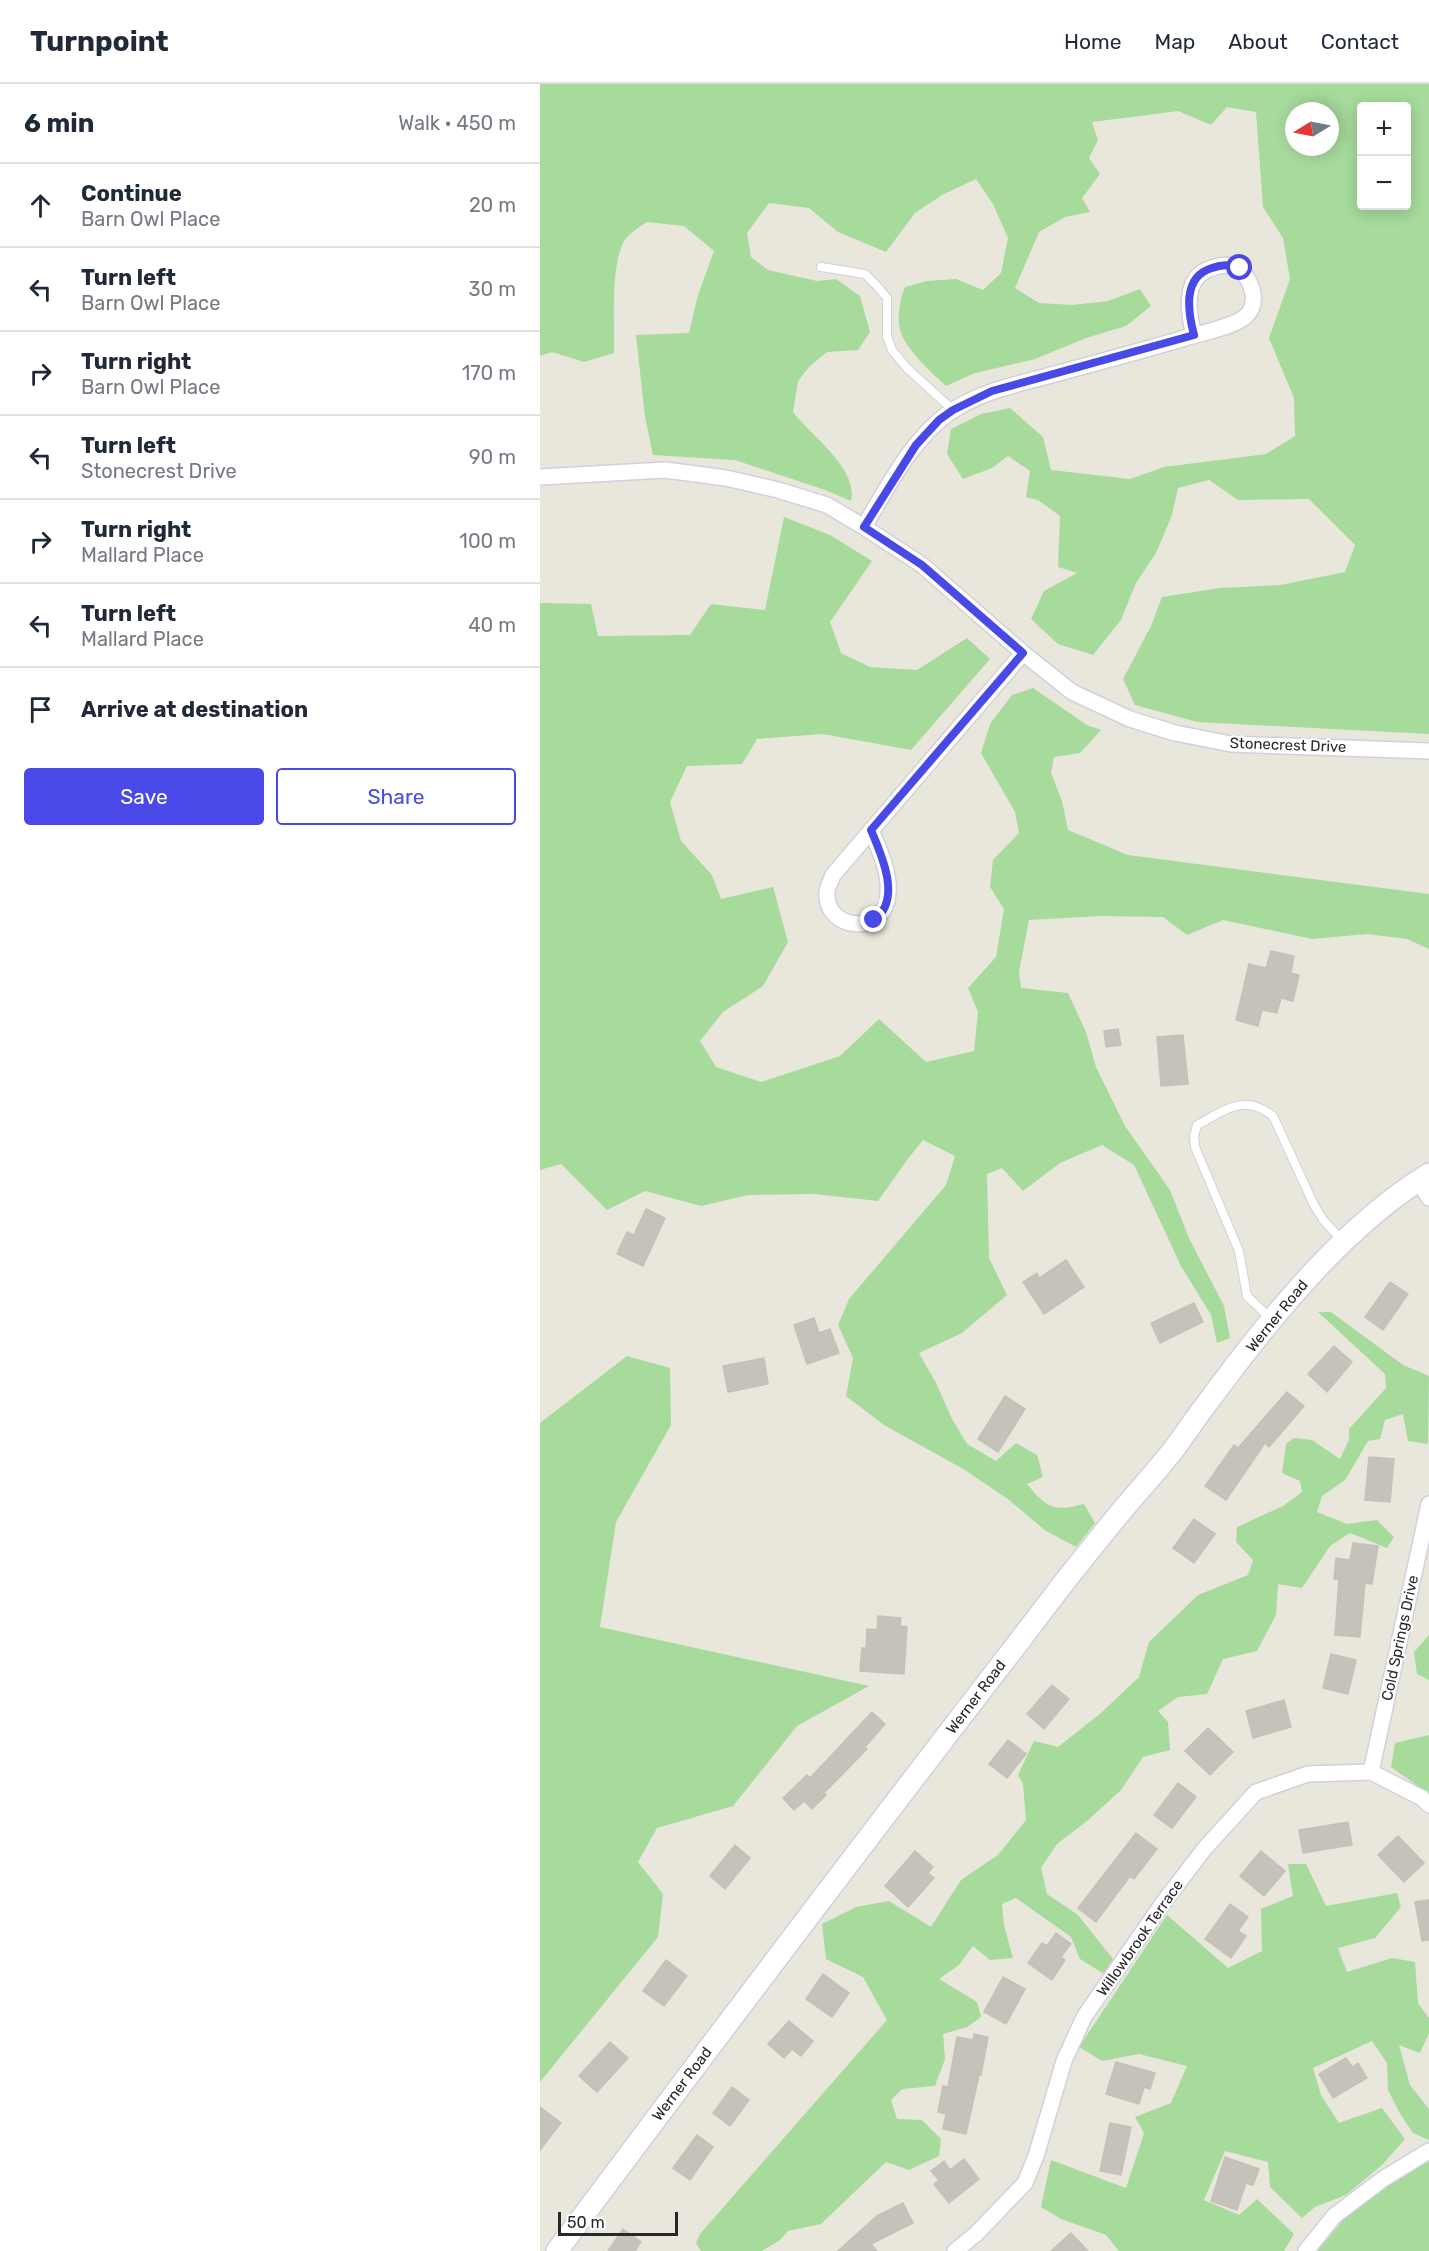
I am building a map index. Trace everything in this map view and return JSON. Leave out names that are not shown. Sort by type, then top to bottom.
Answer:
[{"type":"street","points":[[864,527],[916,445],[939,420],[953,410],[992,391],[1194,335],[1244,318],[1251,310],[1254,299],[1248,278],[1240,268],[1222,265],[1208,269],[1192,284],[1189,314],[1194,335]]},
{"type":"street","name":"Stonecrest Drive","points":[[540,477],[665,470],[726,478],[778,490],[827,505],[922,565],[1023,653],[1072,692],[1131,719],[1175,733],[1231,744],[1429,751]]},
{"type":"street","points":[[871,830],[887,879],[888,892],[882,914],[874,920],[861,924],[837,917],[828,905],[826,891],[833,875],[871,830],[1023,653]]},
{"type":"street","name":"Werner Road","points":[[557,2251],[788,1941],[836,1882],[1022,1637],[1119,1514],[1174,1450],[1212,1396],[1298,1289],[1344,1242],[1385,1205],[1426,1184]]},
{"type":"street","name":"Cold Springs Drive","points":[[1371,1772],[1429,1504]]},
{"type":"street","name":"Willowbrook Terrace","points":[[955,2251],[976,2234],[1025,2183],[1036,2156],[1064,2061],[1084,2017],[1204,1848],[1256,1792],[1308,1774],[1371,1772],[1422,1798],[1429,1805]]},
{"type":"street","points":[[1306,2251],[1334,2216],[1383,2179],[1429,2151]]},
{"type":"lane","points":[[821,267],[865,274],[877,286],[887,298],[887,336],[892,350],[907,368],[953,410]]},
{"type":"lane","points":[[1273,1320],[1247,1296],[1239,1251],[1195,1148],[1194,1136],[1197,1125],[1236,1104],[1251,1104],[1263,1108],[1273,1116],[1314,1205],[1324,1221],[1344,1242]]},
{"type":"green space","points":[[540,84],[1429,84],[1429,734],[1197,722],[1135,705],[1123,679],[1151,626],[1162,597],[1220,588],[1280,585],[1345,572],[1355,545],[1309,499],[1238,500],[1209,480],[1178,488],[1172,515],[1156,553],[1136,583],[1121,620],[1093,655],[1058,644],[1031,619],[1044,591],[1077,573],[1058,567],[1060,516],[1038,500],[1026,497],[1030,471],[1008,456],[992,468],[963,479],[947,454],[951,429],[981,414],[1010,408],[1043,437],[1051,470],[1130,479],[1164,467],[1266,454],[1295,436],[1294,398],[1269,338],[1290,279],[1283,238],[1263,207],[1256,112],[1227,107],[1211,125],[1178,111],[1092,122],[1098,140],[1089,158],[1100,174],[1082,198],[1090,212],[1065,217],[1039,232],[1015,288],[1039,303],[1072,305],[1108,301],[1140,289],[1151,306],[1126,326],[1086,338],[1035,359],[975,373],[946,386],[909,348],[901,333],[899,310],[905,287],[927,281],[956,279],[983,290],[1001,273],[1008,238],[993,204],[976,179],[942,195],[915,213],[886,252],[838,232],[809,208],[769,203],[747,233],[751,257],[768,270],[817,281],[836,279],[860,296],[870,332],[858,350],[827,352],[809,367],[798,381],[793,412],[841,465],[852,489],[851,501],[735,460],[653,455],[645,417],[636,335],[689,333],[698,295],[714,251],[684,226],[647,222],[628,236],[622,246],[615,274],[614,353],[584,362],[552,352],[540,356]]},
{"type":"green space","points":[[784,517],[830,535],[872,561],[830,622],[841,653],[870,667],[917,670],[967,638],[990,659],[911,750],[823,734],[757,739],[742,764],[687,766],[670,802],[681,841],[712,875],[721,899],[773,887],[788,942],[763,986],[723,1012],[700,1041],[716,1067],[761,1082],[840,1056],[879,1019],[926,1062],[974,1051],[978,1012],[968,988],[996,957],[1004,909],[990,887],[993,860],[1019,833],[1015,812],[981,753],[990,724],[1012,695],[1033,688],[1087,725],[1101,730],[1080,753],[1054,757],[1051,773],[1062,801],[1068,830],[1128,855],[1429,894],[1429,949],[1407,939],[1367,934],[1312,939],[1223,920],[1187,935],[1163,917],[1100,916],[1029,920],[1019,972],[1021,988],[1068,993],[1086,1032],[1096,1067],[1125,1126],[1170,1190],[1189,1238],[1224,1306],[1230,1338],[1217,1343],[1211,1315],[1181,1266],[1134,1165],[1102,1145],[1060,1163],[1023,1191],[1002,1168],[987,1174],[989,1258],[1007,1295],[962,1333],[919,1353],[967,1444],[996,1461],[1016,1443],[1037,1455],[1043,1477],[1027,1484],[1040,1498],[1058,1508],[1084,1504],[1095,1523],[1076,1547],[1046,1531],[1009,1500],[965,1470],[884,1425],[846,1396],[853,1358],[838,1325],[849,1299],[946,1185],[955,1156],[923,1140],[878,1201],[814,1194],[748,1195],[701,1206],[645,1191],[607,1210],[561,1164],[540,1170],[540,603],[591,604],[598,636],[690,635],[711,604],[765,610]]},
{"type":"green space","points":[[1318,1312],[1331,1312],[1403,1365],[1429,1376],[1428,1444],[1408,1441],[1403,1414],[1385,1420],[1380,1439],[1368,1441],[1345,1480],[1322,1496],[1317,1512],[1347,1524],[1377,1520],[1394,1537],[1387,1548],[1350,1533],[1330,1546],[1302,1588],[1278,1584],[1276,1615],[1257,1651],[1223,1659],[1207,1694],[1178,1697],[1158,1711],[1168,1722],[1170,1750],[1143,1757],[1121,1790],[1057,1844],[1041,1868],[1047,1894],[1078,1915],[1113,1959],[1104,1974],[1080,1959],[1071,1937],[1016,1898],[1002,1904],[1004,1925],[1013,1958],[990,1960],[973,1946],[959,1965],[939,1979],[977,2002],[981,2017],[967,2027],[943,2034],[945,2059],[935,2086],[902,2089],[891,2100],[897,2119],[922,2120],[941,2139],[939,2156],[909,2170],[886,2162],[821,2224],[788,2231],[780,2240],[762,2251],[701,2251],[696,2243],[700,2234],[887,2020],[863,1977],[826,1959],[822,1924],[856,1907],[889,1901],[931,1927],[961,1880],[998,1855],[1026,1820],[1023,1784],[1018,1775],[1034,1741],[1058,1747],[1101,1713],[1139,1677],[1149,1642],[1198,1595],[1248,1575],[1253,1560],[1236,1542],[1237,1527],[1283,1506],[1302,1492],[1300,1481],[1282,1473],[1286,1444],[1294,1438],[1312,1440],[1340,1459],[1349,1440],[1349,1429],[1386,1388],[1385,1374]]},
{"type":"green space","points":[[627,1356],[670,1368],[671,1425],[616,1522],[600,1627],[869,1686],[797,1726],[733,1806],[657,1828],[638,1862],[663,1894],[658,1937],[540,2082],[540,1423]]},
{"type":"green space","points":[[1429,1635],[1429,1680],[1417,1674],[1414,1652]]},
{"type":"green space","points":[[1429,1735],[1429,1794],[1391,1767],[1395,1743]]},
{"type":"green space","points":[[1288,1864],[1306,1864],[1326,1906],[1397,1893],[1401,1907],[1375,1938],[1338,1948],[1347,1972],[1392,1958],[1415,1962],[1418,2003],[1429,2018],[1429,2033],[1420,2053],[1399,2045],[1410,2085],[1429,2109],[1429,2140],[1413,2133],[1399,2112],[1388,2090],[1387,2063],[1372,2041],[1313,2068],[1321,2095],[1339,2123],[1382,2108],[1405,2139],[1382,2165],[1346,2195],[1315,2207],[1302,2218],[1270,2187],[1268,2162],[1225,2151],[1204,2200],[1239,2215],[1257,2199],[1294,2234],[1284,2251],[1119,2251],[1106,2235],[1061,2219],[1041,2207],[1051,2160],[1126,2188],[1144,2133],[1135,2117],[1171,2103],[1187,2066],[1139,2054],[1102,2061],[1079,2047],[1167,1915],[1228,1968],[1262,1951],[1261,1909],[1293,1896]]},
{"type":"green space","points":[[1429,2159],[1429,2251],[1317,2251],[1344,2219],[1379,2190]]},
{"type":"building","points":[[1271,951],[1294,956],[1291,973],[1299,975],[1293,1001],[1281,998],[1277,1013],[1262,1010],[1258,1026],[1236,1020],[1249,964],[1266,968]]},
{"type":"building","points":[[1118,1029],[1121,1045],[1106,1047],[1104,1031]]},
{"type":"building","points":[[1183,1035],[1188,1084],[1161,1086],[1157,1037]]},
{"type":"building","points":[[646,1209],[665,1218],[643,1266],[617,1254],[627,1232],[634,1235]]},
{"type":"building","points":[[1066,1260],[1084,1287],[1044,1314],[1023,1282],[1037,1273],[1039,1278]]},
{"type":"building","points":[[1390,1282],[1408,1294],[1383,1330],[1365,1317]]},
{"type":"building","points":[[1194,1303],[1203,1322],[1160,1343],[1151,1323]]},
{"type":"building","points":[[814,1318],[819,1333],[830,1329],[839,1353],[807,1364],[794,1325]]},
{"type":"building","points":[[1334,1346],[1352,1362],[1327,1392],[1308,1374]]},
{"type":"building","points":[[764,1358],[768,1384],[728,1392],[723,1366]]},
{"type":"building","points":[[1287,1392],[1304,1406],[1269,1447],[1265,1443],[1226,1500],[1205,1486],[1234,1445],[1238,1448]]},
{"type":"building","points":[[1005,1396],[1025,1409],[998,1452],[978,1439]]},
{"type":"building","points":[[1369,1457],[1394,1459],[1390,1502],[1365,1500]]},
{"type":"building","points":[[1194,1519],[1215,1534],[1194,1563],[1173,1548]]},
{"type":"building","points":[[1353,1543],[1378,1546],[1372,1584],[1365,1583],[1360,1637],[1335,1635],[1339,1579],[1334,1579],[1336,1558],[1350,1560]]},
{"type":"building","points":[[878,1616],[901,1618],[900,1626],[907,1627],[904,1674],[860,1671],[862,1648],[866,1648],[867,1629],[877,1630]]},
{"type":"building","points":[[1331,1654],[1356,1660],[1348,1694],[1323,1688]]},
{"type":"building","points":[[1052,1685],[1069,1699],[1044,1729],[1027,1714]]},
{"type":"building","points":[[1284,1700],[1291,1727],[1253,1738],[1246,1711]]},
{"type":"building","points":[[872,1712],[885,1724],[865,1747],[867,1749],[824,1793],[826,1795],[812,1809],[804,1801],[794,1810],[783,1798],[807,1775],[810,1778]]},
{"type":"building","points":[[1208,1728],[1233,1752],[1210,1775],[1185,1751]]},
{"type":"building","points":[[1008,1740],[1026,1754],[1007,1778],[989,1764]]},
{"type":"building","points":[[1178,1783],[1196,1797],[1172,1828],[1154,1815]]},
{"type":"building","points":[[1348,1822],[1352,1845],[1303,1853],[1299,1830]]},
{"type":"building","points":[[1136,1833],[1157,1849],[1134,1879],[1130,1876],[1096,1922],[1078,1908]]},
{"type":"building","points":[[1398,1836],[1424,1863],[1404,1882],[1378,1855]]},
{"type":"building","points":[[735,1845],[750,1858],[725,1889],[710,1876]]},
{"type":"building","points":[[915,1851],[933,1867],[928,1873],[934,1878],[908,1907],[885,1886]]},
{"type":"building","points":[[1261,1851],[1285,1871],[1264,1896],[1240,1876]]},
{"type":"building","points":[[1429,1900],[1429,1940],[1422,1941],[1415,1902]]},
{"type":"building","points":[[1230,1904],[1248,1917],[1238,1931],[1246,1936],[1231,1958],[1205,1939]]},
{"type":"building","points":[[1056,1933],[1071,1944],[1061,1957],[1065,1960],[1052,1980],[1028,1963],[1042,1943],[1047,1946]]},
{"type":"building","points":[[666,1960],[687,1976],[664,2006],[643,1991]]},
{"type":"building","points":[[823,1974],[849,1993],[832,2017],[806,1999]]},
{"type":"building","points":[[1003,1977],[1025,1989],[1006,2024],[984,2012]]},
{"type":"building","points":[[789,2021],[813,2041],[801,2056],[792,2049],[784,2058],[768,2044]]},
{"type":"building","points":[[974,2034],[988,2037],[966,2134],[943,2129],[946,2114],[938,2112],[943,2086],[948,2087],[957,2037],[973,2040]]},
{"type":"building","points":[[610,2042],[628,2058],[597,2092],[579,2076]]},
{"type":"building","points":[[1346,2058],[1352,2067],[1358,2063],[1367,2078],[1333,2098],[1319,2074]]},
{"type":"building","points":[[1116,2062],[1155,2073],[1150,2089],[1144,2087],[1139,2104],[1106,2094]]},
{"type":"building","points":[[732,2087],[749,2100],[730,2126],[713,2113]]},
{"type":"building","points":[[540,2107],[561,2123],[540,2150]]},
{"type":"building","points":[[1110,2123],[1131,2127],[1121,2175],[1100,2171]]},
{"type":"building","points":[[697,2135],[713,2147],[690,2180],[673,2168]]},
{"type":"building","points":[[1225,2157],[1259,2169],[1253,2185],[1246,2183],[1237,2210],[1211,2201]]},
{"type":"building","points":[[964,2159],[979,2179],[949,2203],[934,2184],[939,2180],[931,2171],[944,2161],[950,2170]]},
{"type":"building","points":[[903,2203],[913,2223],[871,2244],[877,2251],[838,2251],[877,2216]]},
{"type":"building","points":[[623,2229],[641,2242],[635,2251],[608,2251]]},
{"type":"building","points":[[1071,2233],[1088,2251],[1051,2251]]},
{"type":"route","points":[[874,920],[882,914],[888,892],[883,863],[871,830],[1023,653],[922,565],[864,527],[916,445],[939,420],[953,410],[969,400],[992,391],[1194,335],[1189,314],[1192,284],[1208,269],[1222,265],[1240,268]]}]
